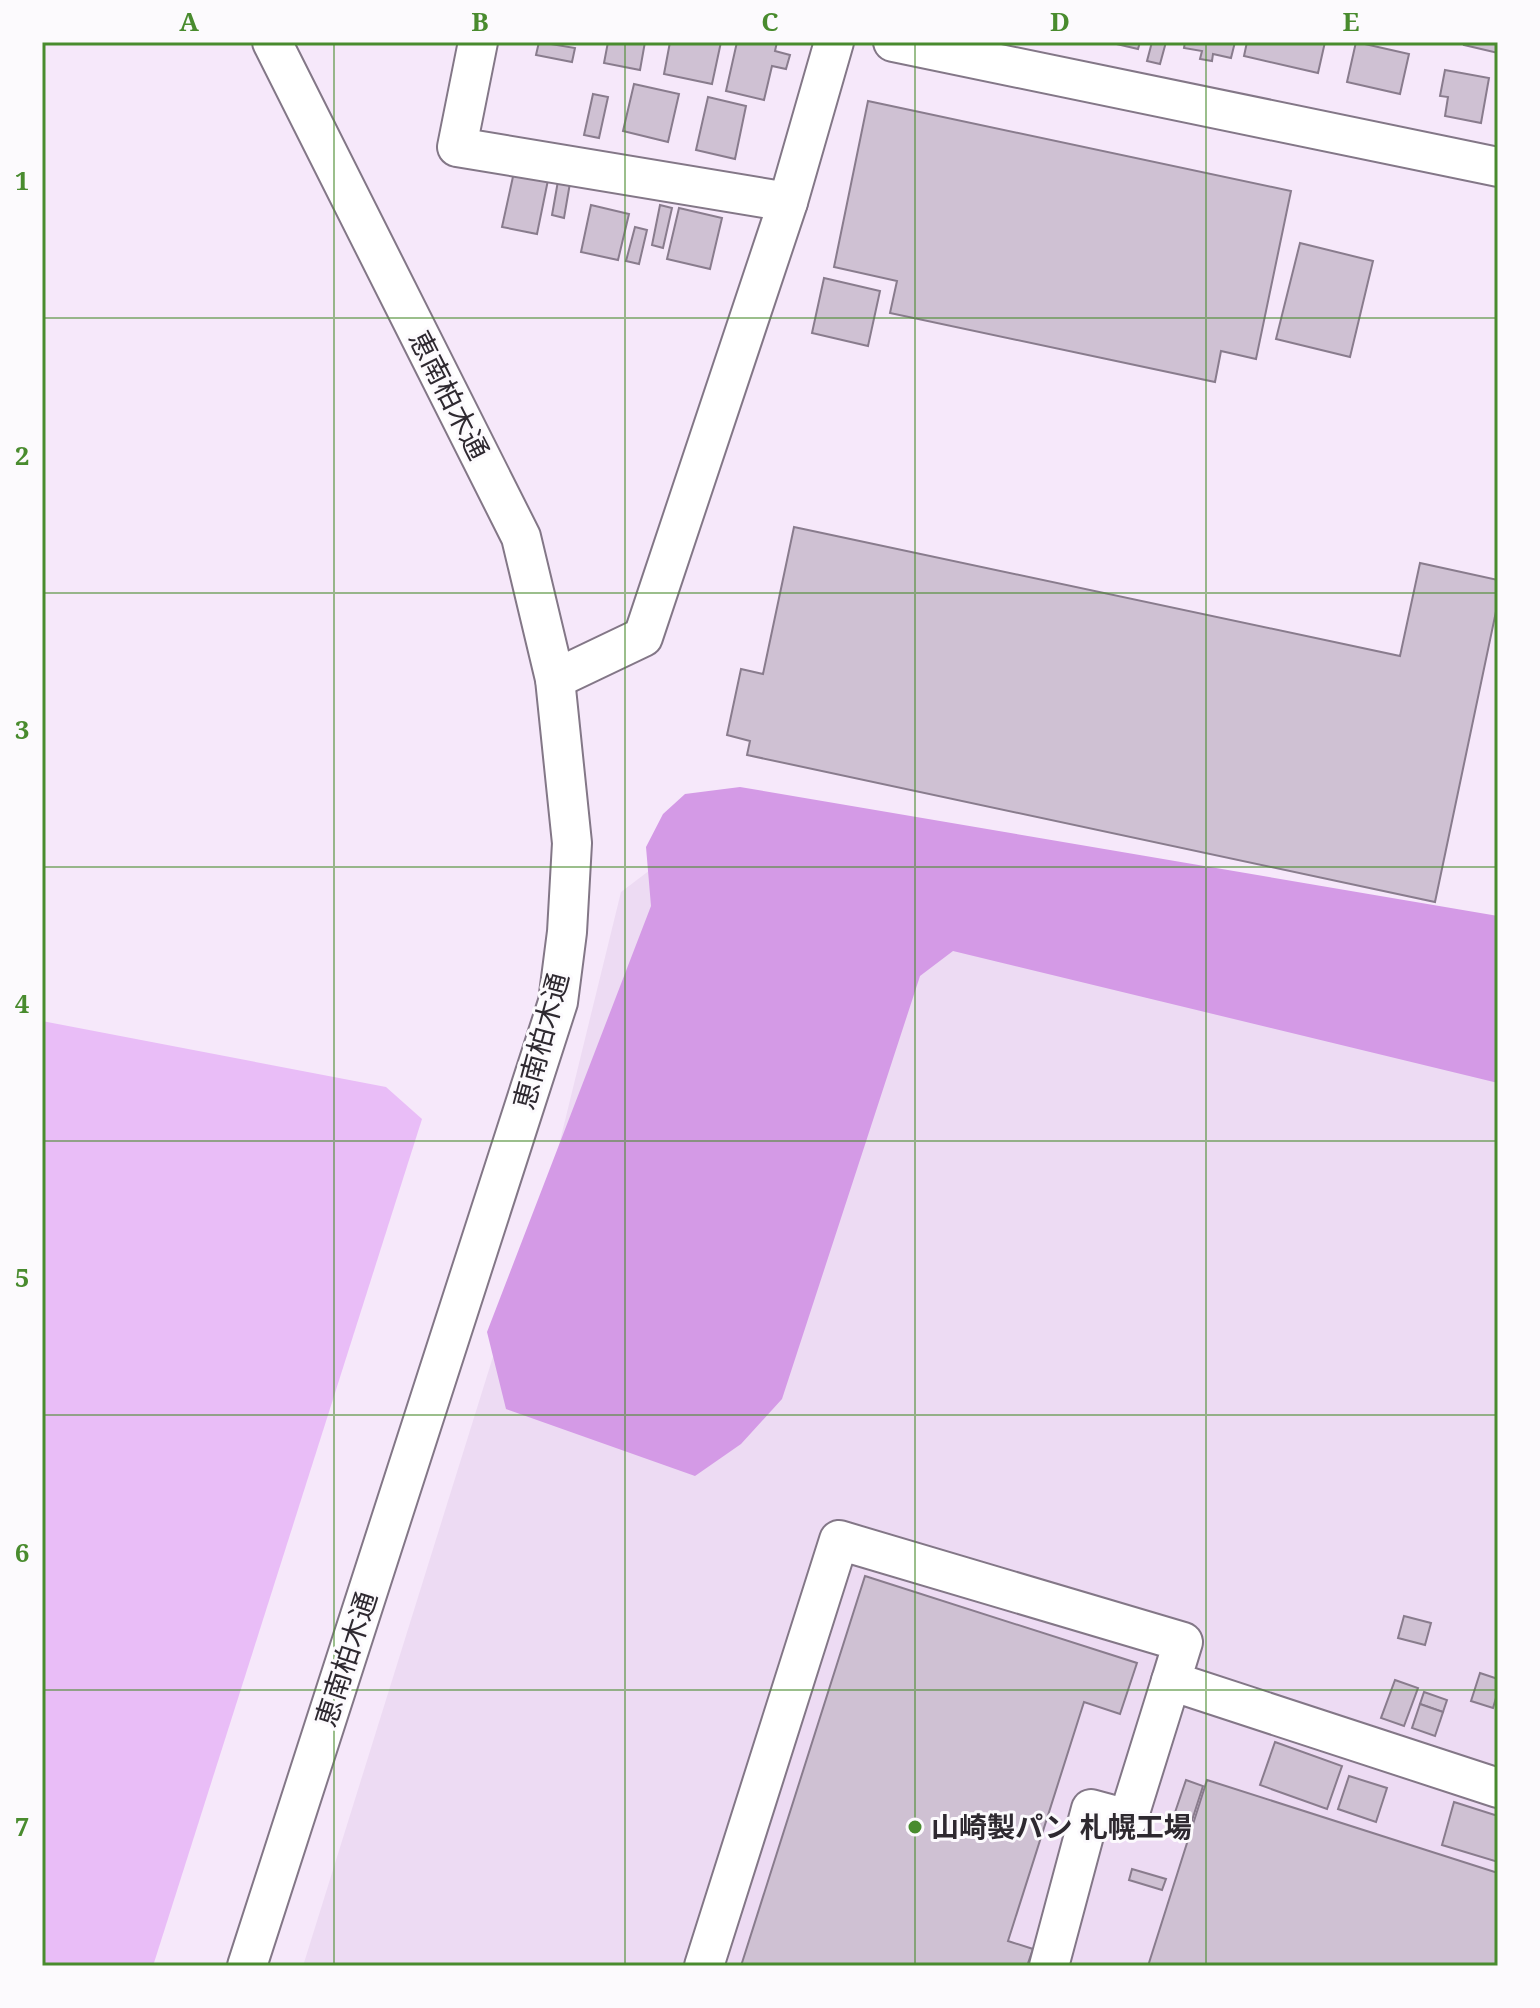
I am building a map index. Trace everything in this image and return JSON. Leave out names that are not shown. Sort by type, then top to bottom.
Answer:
[{"type":"street","name":"恵南柏木通","points":[[247,1966],[558,1002],[567,932],[572,843],[555,679],[521,537],[272,42]]},
{"type":"street","points":[[478,42],[457,147],[788,202]]},
{"type":"street","points":[[555,679],[643,637],[788,202],[834,42]]},
{"type":"street","points":[[893,42],[1498,167]]},
{"type":"street","points":[[704,1966],[839,1540],[1183,1642],[1128,1819],[1091,1809],[1049,1966]]},
{"type":"street","points":[[1171,1681],[1498,1788]]},
{"type":"shaded area","points":[[740,787],[1498,916],[1498,1083],[953,951],[920,976],[782,1399],[741,1444],[695,1476],[506,1409],[487,1332],[651,906],[646,847],[663,814],[685,794]]},
{"type":"shaded area","points":[[691,839],[1498,979],[1498,1966],[303,1966],[559,1145],[621,892]]},
{"type":"shaded area","points":[[42,1021],[386,1087],[422,1119],[153,1966],[42,1966]]},
{"type":"building","points":[[539,42],[575,48],[572,62],[536,55]]},
{"type":"building","points":[[608,42],[645,42],[640,70],[604,63]]},
{"type":"building","points":[[670,42],[721,42],[712,84],[664,74]]},
{"type":"building","points":[[737,42],[777,42],[775,51],[790,55],[786,69],[772,66],[764,100],[726,91]]},
{"type":"building","points":[[1108,42],[1140,42],[1138,49]]},
{"type":"building","points":[[1152,42],[1166,42],[1160,64],[1147,61]]},
{"type":"building","points":[[1185,42],[1235,42],[1231,58],[1213,54],[1212,61],[1200,59],[1202,51],[1184,48]]},
{"type":"building","points":[[1247,42],[1325,42],[1318,73],[1244,56]]},
{"type":"building","points":[[1356,42],[1409,54],[1400,94],[1347,82]]},
{"type":"building","points":[[1465,42],[1498,42],[1498,53],[1464,45]]},
{"type":"building","points":[[1445,70],[1489,78],[1481,123],[1445,116],[1448,97],[1440,96]]},
{"type":"building","points":[[634,84],[679,94],[668,142],[623,131]]},
{"type":"building","points":[[593,94],[608,97],[599,138],[584,135]]},
{"type":"building","points":[[708,97],[746,106],[735,159],[696,150]]},
{"type":"building","points":[[868,101],[1291,191],[1256,359],[1221,351],[1215,382],[890,313],[897,281],[834,267]]},
{"type":"building","points":[[514,172],[548,180],[537,234],[502,227]]},
{"type":"building","points":[[558,181],[570,183],[564,218],[552,215]]},
{"type":"building","points":[[591,205],[629,214],[618,260],[581,252]]},
{"type":"building","points":[[660,205],[672,208],[663,248],[652,245]]},
{"type":"building","points":[[679,208],[722,218],[710,269],[667,259]]},
{"type":"building","points":[[635,227],[647,230],[639,264],[626,261]]},
{"type":"building","points":[[1300,243],[1373,261],[1350,357],[1276,339]]},
{"type":"building","points":[[824,278],[880,291],[868,346],[812,333]]},
{"type":"building","points":[[794,527],[1400,656],[1420,563],[1498,580],[1498,602],[1435,902],[747,755],[750,741],[727,735],[741,669],[763,674]]},
{"type":"building","name":"山崎製パン 札幌工場","points":[[865,1576],[1137,1663],[1120,1714],[1084,1702],[1008,1941],[1033,1949],[1027,1966],[741,1966]]},
{"type":"building","points":[[1404,1616],[1431,1623],[1425,1645],[1398,1638]]},
{"type":"building","points":[[1480,1673],[1498,1679],[1493,1708],[1471,1701]]},
{"type":"building","points":[[1395,1680],[1418,1688],[1404,1726],[1381,1718]]},
{"type":"building","points":[[1424,1692],[1447,1700],[1443,1712],[1420,1704]]},
{"type":"building","points":[[1420,1704],[1443,1712],[1435,1736],[1412,1728]]},
{"type":"building","points":[[1275,1742],[1342,1766],[1327,1809],[1260,1785]]},
{"type":"building","points":[[1349,1776],[1387,1788],[1376,1822],[1338,1809]]},
{"type":"building","points":[[1186,1780],[1203,1786],[1186,1839],[1168,1833]]},
{"type":"building","name":"山崎製パン 札幌工場","points":[[1207,1780],[1498,1873],[1498,1966],[1148,1966]]},
{"type":"building","points":[[1454,1802],[1498,1816],[1498,1862],[1442,1845]]},
{"type":"building","points":[[1132,1869],[1166,1879],[1162,1890],[1129,1880]]},
{"type":"place","name":"山崎製パン 札幌工場","points":[[915,1827]]}]
